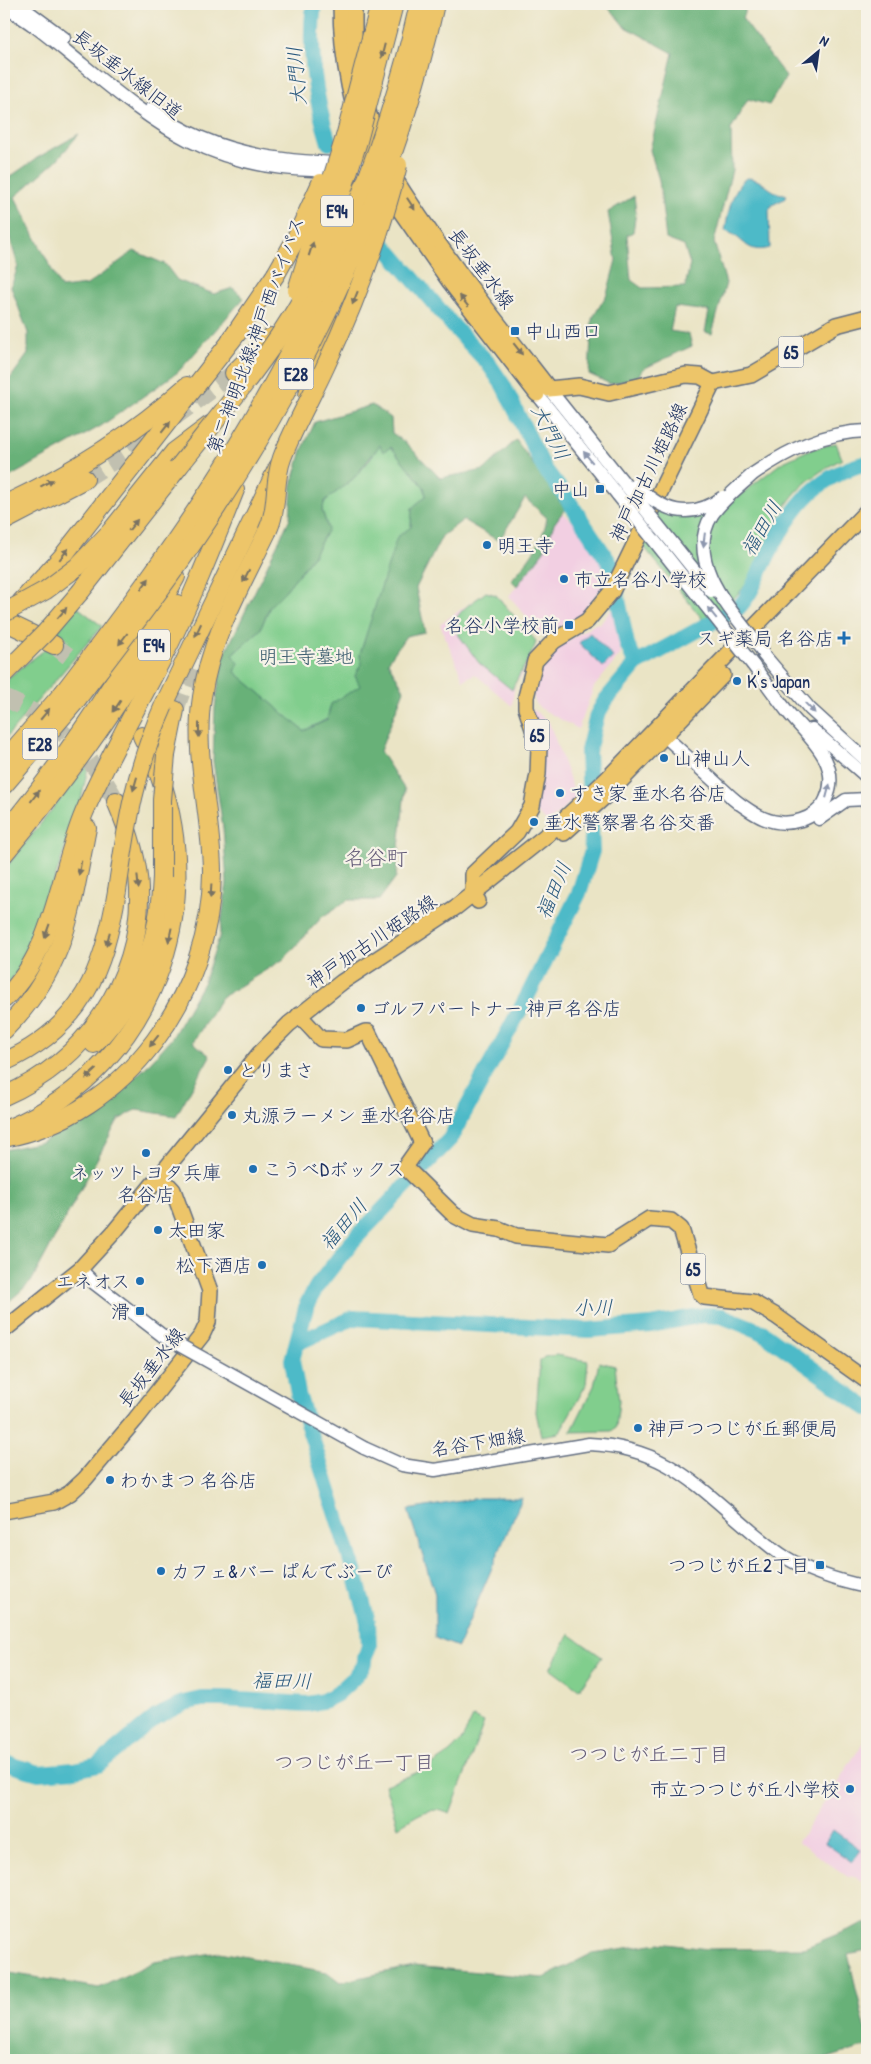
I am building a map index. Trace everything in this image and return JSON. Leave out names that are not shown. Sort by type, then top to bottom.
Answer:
[{"type":"highway","points":[[54,645],[4,620],[32,591],[145,453],[238,332],[276,274],[306,217],[344,121],[378,4]]},
{"type":"highway","name":"第二神明北線;神戸西バイパス","points":[[4,854],[75,765],[119,703],[174,609],[235,490],[261,413],[345,137],[378,4]]},
{"type":"highway","name":"第二神明北線;神戸西バイパス","points":[[4,834],[63,759],[132,654],[193,545],[261,413],[333,224],[376,77],[394,4]]},
{"type":"highway","points":[[4,613],[46,590],[76,567],[219,416],[277,338],[314,276],[356,186],[425,10]]},
{"type":"highway","points":[[4,1062],[40,1042],[60,1025],[90,986],[108,942],[118,891],[132,794],[145,752],[169,708],[250,524],[284,458],[342,329],[372,253],[396,170],[425,10]]},
{"type":"highway","name":"E28","points":[[4,785],[69,697],[193,514],[236,449],[284,364],[340,245],[362,189],[399,79],[425,10]]},
{"type":"highway","points":[[234,374],[283,323],[317,276],[377,166]]},
{"type":"highway","points":[[4,1138],[26,1133],[63,1118],[105,1091],[139,1060],[163,1030],[189,984],[204,940],[211,896],[211,848],[199,747],[202,696],[206,672],[221,631],[267,532],[275,510],[278,476],[299,424],[315,363],[377,166]]},
{"type":"highway","points":[[4,505],[83,463],[146,421],[194,379],[238,332]]},
{"type":"highway","points":[[4,674],[81,591],[172,465]]},
{"type":"highway","points":[[4,522],[85,479]]},
{"type":"highway","points":[[4,999],[19,983],[40,948],[74,837],[112,754],[179,624],[235,490]]},
{"type":"highway","name":"E28","points":[[4,761],[69,697]]},
{"type":"highway","points":[[4,1097],[30,1088],[70,1064],[90,1048],[121,1011],[134,991],[158,926],[162,878],[162,800],[169,708]]},
{"type":"highway","points":[[4,1130],[61,1100],[97,1069],[132,1026],[145,1005],[162,967],[169,944],[176,905],[177,848],[173,821],[163,786],[142,736]]},
{"type":"highway","points":[[4,1030],[35,995],[59,950],[74,900],[90,816],[112,754]]},
{"type":"highway","points":[[4,1097],[28,1085],[54,1068],[84,1040],[110,1003],[126,968],[136,934],[139,889],[132,843],[116,802]]},
{"type":"main road","name":"長坂垂水線","points":[[341,4],[341,42],[348,91],[377,166],[404,218],[450,282],[543,392]]},
{"type":"main road","name":"長坂垂水線","points":[[354,4],[354,41],[361,89],[377,166]]},
{"type":"main road","name":"65","points":[[713,383],[751,375],[836,325],[867,317]]},
{"type":"main road","points":[[543,392],[579,386],[609,393],[686,375],[700,376],[713,383]]},
{"type":"main road","name":"神戸加古川姫路線","points":[[476,898],[473,874],[517,832],[526,818],[534,798],[539,747],[526,704],[528,683],[535,661],[546,647],[591,617],[616,584],[713,383]]},
{"type":"main road","name":"神戸加古川姫路線","points":[[661,732],[867,511]]},
{"type":"main road","name":"神戸加古川姫路線","points":[[302,1018],[342,982],[476,898],[527,852],[583,809],[867,524]]},
{"type":"main road","points":[[4,1342],[83,1272],[164,1179],[254,1061],[302,1018]]},
{"type":"main road","name":"65","points":[[302,1018],[321,1040],[347,1040],[368,1032],[422,1143],[406,1166],[454,1215],[473,1225],[498,1229],[516,1236],[608,1245],[649,1219],[672,1221],[681,1229],[701,1294],[704,1297],[752,1302],[776,1316],[867,1381]]},
{"type":"main road","name":"長坂垂水線","points":[[4,1511],[54,1502],[76,1487],[170,1377],[202,1335],[208,1322],[210,1291],[173,1190],[164,1179]]},
{"type":"main road","points":[[4,1330],[83,1272]]},
{"type":"street","name":"長坂垂水線旧道","points":[[18,4],[43,21],[154,111],[201,138],[235,150],[273,158],[377,166]]},
{"type":"street","name":"長坂垂水線旧道","points":[[4,7],[36,27],[148,117],[195,145],[234,159],[278,168],[377,166]]},
{"type":"street","points":[[543,392],[571,416],[627,489],[775,695],[821,750],[829,768],[831,785],[825,802],[804,820],[785,824],[758,817],[732,798]]},
{"type":"street","points":[[543,392],[627,489],[777,672],[830,729],[867,761]]},
{"type":"street","points":[[627,489],[671,510],[691,511],[710,506],[752,474],[788,451],[806,443],[840,433],[867,431]]},
{"type":"street","points":[[752,474],[713,514],[704,534],[703,555],[712,580],[763,654]]},
{"type":"street","points":[[753,665],[806,723],[867,777]]},
{"type":"street","points":[[661,732],[761,823],[779,830],[789,831],[815,822],[846,800],[867,799]]},
{"type":"street","name":"名谷下畑線","points":[[83,1272],[163,1336],[364,1448],[402,1465],[435,1470],[589,1444],[610,1445],[639,1452],[674,1468],[697,1484],[784,1557],[816,1573],[867,1587]]},
{"type":"shaded area","name":"市立名谷小学校","points":[[562,513],[588,533],[610,571],[600,590],[579,616],[543,636],[509,596],[544,551],[554,524]]},
{"type":"shaded area","points":[[486,592],[496,595],[536,641],[520,678],[515,682],[512,706],[475,674],[463,680],[440,624]]},
{"type":"shaded area","name":"市立名谷小学校","points":[[612,609],[621,654],[594,687],[578,729],[540,708],[535,702],[533,695],[538,668],[551,651],[597,623],[600,624]]},
{"type":"shaded area","points":[[532,709],[549,722],[576,797],[548,823],[535,811]]},
{"type":"shaded area","name":"市立つつじが丘小学校","points":[[867,1737],[867,1884],[855,1876],[848,1877],[798,1842]]},
{"type":"green space","points":[[606,4],[748,4],[742,18],[786,77],[769,105],[748,99],[731,129],[732,170],[714,242],[726,283],[712,334],[705,332],[709,311],[675,307],[670,331],[689,334],[692,346],[643,369],[637,378],[610,384],[589,374],[592,319],[607,294],[616,260],[608,212],[634,196],[636,212],[633,232],[627,235],[631,280],[642,288],[685,287],[690,264],[684,246],[666,239],[659,180],[650,150],[673,53],[624,26]]},
{"type":"green space","points":[[79,134],[57,160],[15,197],[61,288],[87,285],[134,251],[165,264],[177,280],[214,294],[233,288],[244,298],[178,372],[101,426],[4,480],[4,387],[28,354],[28,333],[11,287],[18,266],[4,218],[4,181],[37,158]]},
{"type":"green space","points":[[372,405],[391,418],[392,433],[406,443],[440,478],[484,470],[516,440],[565,509],[554,524],[544,551],[517,586],[511,580],[534,552],[547,518],[525,498],[499,541],[463,520],[442,536],[416,588],[425,632],[406,636],[388,662],[404,690],[380,751],[405,790],[396,877],[379,900],[348,900],[322,917],[284,959],[222,997],[193,1042],[210,1056],[176,1116],[136,1110],[118,1120],[31,1282],[4,1306],[4,1150],[42,1142],[98,1110],[146,1067],[172,1038],[203,983],[219,938],[227,883],[223,828],[213,761],[215,708],[222,660],[290,518],[292,485],[302,450],[315,422]],"holes":[[[380,445],[383,452],[391,447],[424,487],[426,496],[412,508],[411,527],[397,537],[360,654],[361,664],[355,676],[360,686],[331,704],[327,720],[304,731],[235,672],[239,663],[232,655],[260,630],[270,606],[285,591],[313,556],[328,529],[322,510],[325,501],[354,478]]]},
{"type":"green space","points":[[836,443],[842,459],[827,467],[804,484],[796,493],[781,514],[745,586],[729,603],[704,621],[640,542],[657,506],[726,506],[781,463],[809,450]]},
{"type":"green space","name":"明王寺墓地","points":[[380,444],[391,447],[424,487],[426,496],[412,508],[411,527],[360,654],[361,664],[355,676],[361,686],[331,704],[327,719],[304,731],[235,672],[236,665],[232,655],[260,630],[270,606],[285,591],[313,556],[328,529],[322,510],[325,501],[354,478],[369,461]]},
{"type":"green space","points":[[486,592],[496,595],[536,641],[512,690],[479,663],[455,630],[455,624],[460,613]]},
{"type":"green space","points":[[76,606],[102,626],[4,740],[4,692],[9,677],[43,651]]},
{"type":"green space","points":[[89,763],[81,800],[30,954],[4,990],[4,870]]},
{"type":"green space","points":[[556,1355],[588,1361],[586,1385],[559,1433],[541,1436],[536,1412],[540,1361],[544,1357]]},
{"type":"green space","points":[[599,1362],[615,1366],[619,1401],[616,1427],[612,1431],[571,1432],[594,1386]]},
{"type":"green space","points":[[569,1634],[602,1657],[579,1690],[550,1669]]},
{"type":"green space","points":[[473,1717],[484,1722],[450,1814],[435,1810],[429,1811],[417,1815],[398,1827],[385,1785],[405,1778],[445,1757],[460,1742]]},
{"type":"green space","points":[[867,1922],[867,1950],[848,1954],[867,2035],[867,2046],[821,2060],[4,2060],[4,1972],[99,1988],[154,1962],[220,1952],[327,1972],[340,1982],[414,1966],[543,1978],[593,1953],[659,1943],[708,1949],[804,1948]]},
{"type":"water","points":[[746,178],[757,180],[775,192],[785,194],[786,198],[772,205],[769,210],[770,248],[755,249],[725,231],[734,195],[741,182]]},
{"type":"water","points":[[590,633],[613,657],[603,667],[579,643]]},
{"type":"water","points":[[479,1498],[522,1498],[458,1647],[435,1638],[435,1594],[408,1510]]},
{"type":"water","points":[[833,1830],[861,1850],[852,1862],[825,1843]]},
{"type":"waterway","name":"大門川","points":[[314,4],[312,56],[320,109],[329,143]]},
{"type":"waterway","name":"大門川","points":[[384,245],[455,328],[488,363],[503,385],[544,468],[566,497],[611,565],[627,644],[636,664]]},
{"type":"waterway","name":"福田川","points":[[4,1763],[39,1773],[75,1770],[98,1765],[156,1717],[184,1703],[202,1699],[308,1704],[323,1701],[337,1694],[352,1680],[363,1665],[369,1646],[368,1622],[356,1577],[298,1394],[292,1360],[307,1304],[317,1286],[350,1244],[450,1139],[527,997],[579,893],[592,851],[588,751],[597,715],[605,701],[636,664],[738,608],[750,592],[783,528],[804,499],[832,477],[867,463]]},
{"type":"waterway","name":"小川","points":[[297,1343],[353,1318],[589,1330],[651,1325],[704,1315],[722,1316],[762,1332],[867,1408]]},
{"type":"tunnel","points":[[85,479],[130,450],[234,373]]},
{"type":"tunnel","points":[[54,645],[95,677]]},
{"type":"tunnel","points":[[175,710],[191,666]]},
{"type":"tunnel","points":[[4,698],[39,716],[69,739],[95,767],[116,801]]},
{"type":"place","name":"中山西口","points":[[515,331]]},
{"type":"place","name":"中山","points":[[600,489]]},
{"type":"place","name":"明王寺","points":[[487,545]]},
{"type":"place","name":"市立名谷小学校","points":[[564,579]]},
{"type":"place","name":"名谷小学校前","points":[[569,625]]},
{"type":"place","name":"スギ薬局 名谷店","points":[[844,638]]},
{"type":"place","name":"K's Japan","points":[[737,681]]},
{"type":"place","name":"山神山人","points":[[664,758]]},
{"type":"place","name":"すき家 垂水名谷店","points":[[560,793]]},
{"type":"place","name":"垂水警察署名谷交番","points":[[534,822]]},
{"type":"place","name":"ゴルフパートナー 神戸名谷店","points":[[361,1008]]},
{"type":"place","name":"とりまさ","points":[[228,1070]]},
{"type":"place","name":"丸源ラーメン 垂水名谷店","points":[[232,1115]]},
{"type":"place","name":"ネッツトヨタ兵庫 名谷店","points":[[146,1153]]},
{"type":"place","name":"こうべDボックス","points":[[253,1169]]},
{"type":"place","name":"太田家","points":[[158,1230]]},
{"type":"place","name":"松下酒店","points":[[262,1265]]},
{"type":"place","name":"エネオス","points":[[140,1281]]},
{"type":"place","name":"滑","points":[[140,1311]]},
{"type":"place","name":"神戸つつじが丘郵便局","points":[[638,1428]]},
{"type":"place","name":"わかまつ 名谷店","points":[[110,1480]]},
{"type":"place","name":"つつじが丘2丁目","points":[[820,1565]]},
{"type":"place","name":"カフェ&バー ぱんでぶーび","points":[[161,1571]]},
{"type":"place","name":"市立つつじが丘小学校","points":[[850,1789]]},
{"type":"district","name":"名谷町","points":[[376,857]]},
{"type":"district","name":"つつじが丘二丁目","points":[[649,1753]]},
{"type":"district","name":"つつじが丘一丁目","points":[[354,1761]]}]
